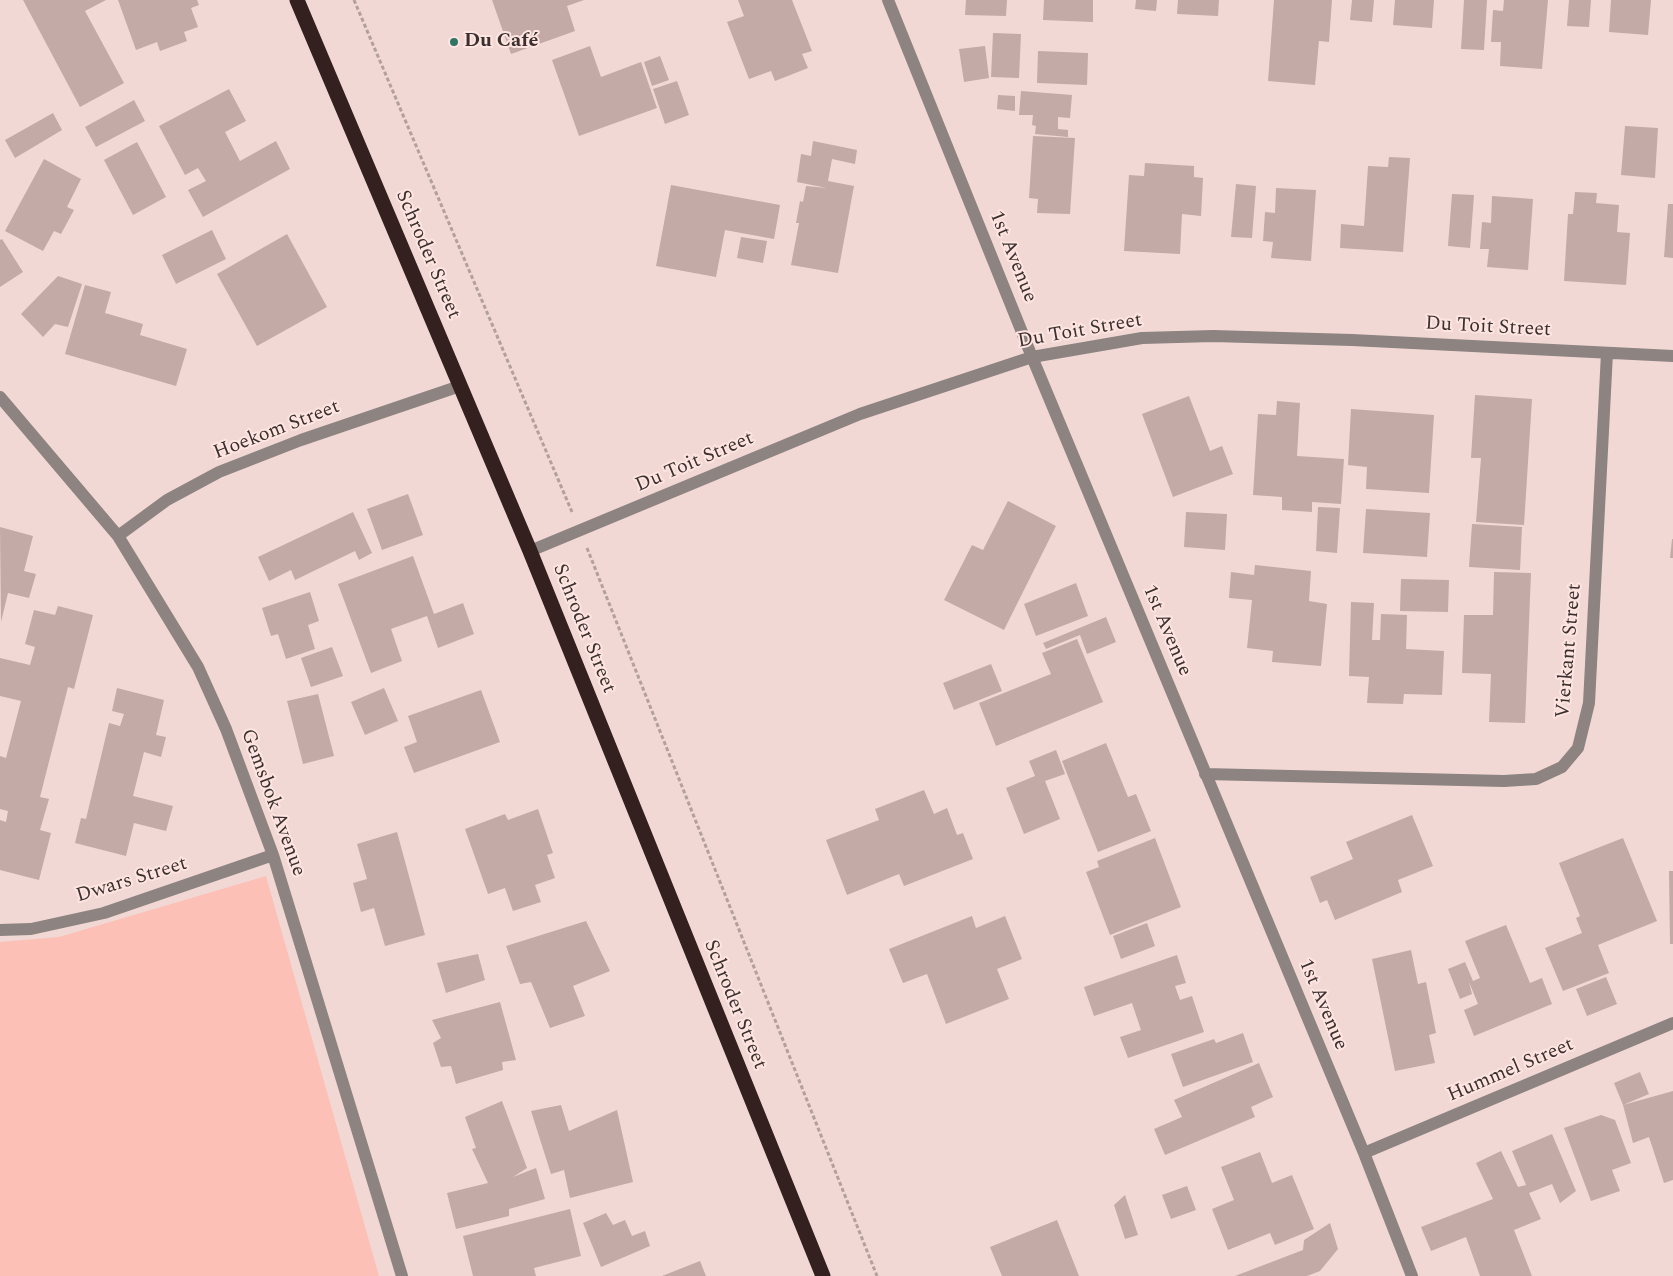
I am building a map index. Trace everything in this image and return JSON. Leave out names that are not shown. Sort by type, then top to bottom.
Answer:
[{"type":"highway","name":"Schroder Street","points":[[297,0],[530,551],[823,1276]]},
{"type":"street","name":"1st Avenue","points":[[888,0],[1032,357],[1364,1153],[1412,1276]]},
{"type":"street","name":"Du Toit Street","points":[[530,551],[860,414],[1032,357],[1142,338],[1213,336],[1673,356]]},
{"type":"street","name":"Vierkant Street","points":[[1206,774],[1504,781],[1536,780],[1562,767],[1578,748],[1589,703],[1607,353]]},
{"type":"street","name":"Hoekom Street","points":[[118,536],[167,500],[219,472],[301,440],[460,386]]},
{"type":"street","name":"Gemsbok Avenue","points":[[0,397],[118,536],[198,667],[226,729],[273,855],[402,1276]]},
{"type":"street","name":"Dwars Street","points":[[0,930],[31,929],[104,913],[273,855]]},
{"type":"street","name":"Hummel Street","points":[[1364,1153],[1673,1023]]},
{"type":"path","points":[[354,0],[580,531],[877,1276]]},
{"type":"shaded area","points":[[266,876],[379,1276],[0,1276],[0,942],[59,937]]},
{"type":"building","points":[[23,0],[106,0],[85,11],[124,83],[80,107]]},
{"type":"building","points":[[118,0],[197,0],[199,5],[191,8],[198,27],[184,32],[187,41],[160,51],[157,42],[136,50]]},
{"type":"building","points":[[492,0],[584,0],[567,6],[575,31],[511,54]]},
{"type":"building","points":[[738,0],[792,0],[812,51],[802,54],[808,68],[775,81],[771,71],[749,79],[727,22],[744,16]]},
{"type":"building","points":[[966,0],[1007,0],[1006,16],[965,15]]},
{"type":"building","points":[[1044,0],[1093,0],[1093,22],[1043,20]]},
{"type":"building","points":[[1136,0],[1157,0],[1156,11],[1135,9]]},
{"type":"building","points":[[1178,0],[1219,0],[1218,16],[1177,14]]},
{"type":"building","points":[[1274,0],[1332,0],[1329,42],[1319,41],[1315,85],[1268,81]]},
{"type":"building","points":[[1352,0],[1374,0],[1372,22],[1350,20]]},
{"type":"building","points":[[1395,0],[1434,0],[1432,28],[1393,25]]},
{"type":"building","points":[[1464,0],[1487,0],[1484,50],[1461,49]]},
{"type":"building","points":[[1504,0],[1548,0],[1542,69],[1500,66],[1501,42],[1491,42],[1493,10],[1503,11]]},
{"type":"building","points":[[1569,0],[1591,0],[1589,27],[1567,26]]},
{"type":"building","points":[[1611,0],[1651,0],[1648,35],[1609,32]]},
{"type":"building","points":[[993,33],[1021,34],[1019,78],[991,77]]},
{"type":"building","points":[[590,46],[601,77],[641,62],[657,108],[579,136],[552,60]]},
{"type":"building","points":[[985,46],[989,78],[964,82],[959,49]]},
{"type":"building","points":[[1038,51],[1088,53],[1087,85],[1037,83]]},
{"type":"building","points":[[660,56],[669,80],[652,86],[644,62]]},
{"type":"building","points":[[677,81],[689,115],[665,124],[653,89]]},
{"type":"building","points":[[229,89],[246,121],[225,132],[240,161],[276,141],[290,169],[203,217],[188,190],[206,181],[198,168],[185,175],[159,126]]},
{"type":"building","points":[[1021,91],[1072,95],[1070,118],[1058,117],[1058,129],[1068,130],[1068,137],[1035,134],[1036,126],[1032,125],[1033,115],[1019,115]]},
{"type":"building","points":[[998,95],[1015,96],[1015,111],[997,109]]},
{"type":"building","points":[[134,100],[145,121],[96,147],[85,127]]},
{"type":"building","points":[[53,113],[62,130],[15,158],[5,140]]},
{"type":"building","points":[[1625,126],[1658,128],[1655,178],[1621,175]]},
{"type":"building","points":[[1033,136],[1075,138],[1070,214],[1037,213],[1038,199],[1029,198]]},
{"type":"building","points":[[813,141],[857,150],[855,164],[832,159],[828,181],[854,186],[838,273],[791,265],[799,223],[796,223],[800,201],[803,202],[806,186],[827,188],[797,182],[801,154],[811,156]]},
{"type":"building","points":[[137,142],[166,197],[133,215],[104,160]]},
{"type":"building","points":[[1389,157],[1410,158],[1403,252],[1340,248],[1341,224],[1364,226],[1368,166],[1388,167]]},
{"type":"building","points":[[44,159],[81,179],[67,207],[74,210],[61,234],[54,231],[43,251],[5,231]]},
{"type":"building","points":[[1145,163],[1194,166],[1194,177],[1203,178],[1201,216],[1182,214],[1180,254],[1124,251],[1129,175],[1144,176]]},
{"type":"building","points":[[1236,184],[1256,186],[1252,238],[1231,237]]},
{"type":"building","points":[[671,185],[780,205],[774,239],[725,230],[716,277],[656,266]]},
{"type":"building","points":[[1276,188],[1316,190],[1311,261],[1271,258],[1273,242],[1263,241],[1265,212],[1275,213]]},
{"type":"building","points":[[1575,192],[1597,193],[1596,203],[1619,205],[1617,232],[1630,233],[1626,285],[1564,281],[1568,214],[1573,214]]},
{"type":"building","points":[[1452,194],[1474,195],[1470,248],[1448,246]]},
{"type":"building","points":[[1492,196],[1533,199],[1528,270],[1487,267],[1489,249],[1480,249],[1482,222],[1491,223]]},
{"type":"building","points":[[1668,204],[1673,204],[1673,258],[1664,257]]},
{"type":"building","points":[[212,230],[226,259],[176,284],[162,255]]},
{"type":"building","points":[[287,234],[327,307],[257,346],[217,274]]},
{"type":"building","points":[[741,237],[767,241],[763,263],[737,258]]},
{"type":"building","points":[[2,239],[23,272],[0,287],[0,240]]},
{"type":"building","points":[[58,276],[82,284],[68,327],[55,324],[43,337],[21,314]]},
{"type":"building","points":[[85,285],[111,292],[105,313],[143,324],[140,335],[187,349],[176,386],[65,354]]},
{"type":"building","points":[[1475,395],[1532,399],[1524,525],[1476,522],[1481,458],[1471,458]]},
{"type":"building","points":[[1189,396],[1210,451],[1222,446],[1233,474],[1173,497],[1142,414]]},
{"type":"building","points":[[1277,401],[1300,403],[1297,456],[1344,459],[1341,504],[1312,502],[1312,512],[1282,510],[1282,497],[1253,495],[1258,414],[1276,415]]},
{"type":"building","points":[[1351,409],[1434,415],[1429,493],[1366,489],[1367,467],[1348,465]]},
{"type":"building","points":[[408,494],[423,535],[382,550],[367,509]]},
{"type":"building","points":[[1008,501],[1056,526],[1004,630],[944,600],[972,545],[983,550]]},
{"type":"building","points":[[1318,507],[1340,508],[1337,553],[1316,551]]},
{"type":"building","points":[[1366,509],[1430,513],[1427,557],[1363,553]]},
{"type":"building","points":[[353,512],[372,553],[359,560],[355,551],[295,580],[291,570],[269,581],[258,557]]},
{"type":"building","points":[[1186,512],[1227,514],[1225,550],[1184,547]]},
{"type":"building","points":[[1472,524],[1522,527],[1520,570],[1469,567]]},
{"type":"building","points":[[0,527],[33,536],[24,571],[36,574],[29,598],[8,593],[1,622]]},
{"type":"building","points":[[1672,539],[1673,558],[1670,558]]},
{"type":"building","points":[[413,556],[434,614],[463,603],[474,634],[438,648],[427,616],[391,629],[402,661],[371,673],[338,584]]},
{"type":"building","points":[[1255,565],[1311,571],[1309,601],[1327,604],[1321,666],[1272,662],[1273,651],[1247,648],[1252,600],[1229,598],[1231,572],[1254,575]]},
{"type":"building","points":[[1494,572],[1531,573],[1525,723],[1489,722],[1491,674],[1462,673],[1464,615],[1493,615]]},
{"type":"building","points":[[1401,579],[1449,580],[1448,612],[1400,611]]},
{"type":"building","points":[[1076,583],[1088,616],[1036,636],[1024,604]]},
{"type":"building","points":[[310,592],[319,621],[308,625],[315,649],[286,659],[278,634],[271,636],[262,608]]},
{"type":"building","points":[[1351,602],[1374,603],[1372,640],[1380,640],[1381,614],[1407,615],[1406,649],[1444,651],[1442,695],[1404,694],[1403,704],[1367,703],[1369,677],[1349,676]]},
{"type":"building","points":[[58,606],[93,615],[74,689],[68,687],[40,797],[49,799],[40,830],[51,833],[39,880],[0,870],[0,820],[6,822],[8,811],[0,809],[0,756],[6,758],[21,701],[0,696],[0,658],[30,665],[35,647],[25,644],[34,610],[55,615]]},
{"type":"building","points":[[1106,617],[1116,642],[1087,654],[1080,635],[1046,649],[1043,643]]},
{"type":"building","points":[[1077,639],[1103,702],[996,746],[979,703],[1051,674],[1042,653]]},
{"type":"building","points":[[332,647],[343,676],[311,687],[301,658]]},
{"type":"building","points":[[991,664],[1002,691],[954,710],[943,683]]},
{"type":"building","points":[[117,688],[164,700],[156,735],[166,737],[161,757],[144,752],[133,796],[173,806],[166,831],[134,823],[126,856],[75,843],[81,818],[86,819],[109,723],[120,726],[124,714],[112,711]]},
{"type":"building","points":[[384,688],[398,721],[365,735],[351,702]]},
{"type":"building","points":[[481,690],[500,742],[414,773],[404,747],[417,742],[408,716]]},
{"type":"building","points":[[318,694],[334,756],[303,764],[287,701]]},
{"type":"building","points":[[1106,743],[1128,797],[1136,794],[1151,831],[1098,852],[1062,761]]},
{"type":"building","points":[[1056,750],[1065,774],[1045,781],[1060,819],[1024,834],[1006,788],[1035,776],[1029,761]]},
{"type":"building","points":[[924,790],[934,814],[947,808],[957,835],[963,833],[973,859],[904,886],[899,874],[847,895],[826,840],[879,820],[875,809]]},
{"type":"building","points":[[538,809],[553,853],[547,855],[555,878],[535,885],[541,902],[513,911],[505,888],[488,894],[465,829],[505,814],[508,820]]},
{"type":"building","points":[[1412,815],[1433,866],[1398,880],[1402,892],[1335,920],[1327,900],[1320,903],[1310,877],[1353,859],[1346,842]]},
{"type":"building","points":[[397,832],[425,935],[385,946],[374,908],[361,912],[353,883],[367,879],[357,844]]},
{"type":"building","points":[[1155,838],[1181,907],[1110,935],[1086,872],[1099,867],[1097,861]]},
{"type":"building","points":[[1623,838],[1657,921],[1598,945],[1609,973],[1563,991],[1545,948],[1582,933],[1576,918],[1580,916],[1559,863]]},
{"type":"building","points":[[1669,871],[1673,871],[1673,944],[1670,944]]},
{"type":"building","points":[[972,916],[976,928],[1005,916],[1022,959],[997,969],[1009,999],[946,1024],[927,974],[903,983],[889,949]]},
{"type":"building","points":[[586,921],[610,971],[573,986],[585,1016],[550,1028],[531,982],[520,984],[506,946]]},
{"type":"building","points":[[1147,923],[1155,946],[1121,959],[1113,936]]},
{"type":"building","points":[[1506,925],[1530,983],[1542,978],[1552,1004],[1474,1036],[1464,1010],[1478,1004],[1469,982],[1472,994],[1460,999],[1448,969],[1465,962],[1473,981],[1480,978],[1465,941]]},
{"type":"building","points":[[1411,950],[1418,984],[1426,982],[1436,1033],[1429,1035],[1435,1063],[1395,1071],[1372,959]]},
{"type":"building","points":[[478,954],[485,980],[446,993],[437,963]]},
{"type":"building","points":[[1177,955],[1186,983],[1175,986],[1180,1000],[1192,996],[1204,1032],[1128,1058],[1120,1037],[1141,1030],[1132,1003],[1094,1016],[1084,987]]},
{"type":"building","points":[[1606,977],[1617,1004],[1587,1016],[1576,989]]},
{"type":"building","points":[[500,1002],[516,1060],[502,1062],[503,1070],[456,1084],[451,1066],[441,1067],[433,1043],[441,1038],[432,1020]]},
{"type":"building","points":[[1243,1033],[1253,1062],[1183,1087],[1171,1054],[1214,1039],[1216,1043]]},
{"type":"building","points":[[1259,1063],[1273,1097],[1251,1107],[1255,1117],[1165,1155],[1154,1129],[1182,1117],[1174,1100]]},
{"type":"building","points":[[1640,1072],[1649,1094],[1623,1105],[1614,1083]]},
{"type":"building","points":[[1673,1091],[1673,1180],[1664,1183],[1649,1137],[1633,1143],[1623,1105]]},
{"type":"building","points":[[502,1101],[527,1168],[513,1177],[536,1168],[545,1199],[509,1209],[509,1216],[456,1229],[447,1193],[488,1183],[472,1149],[476,1148],[465,1117]]},
{"type":"building","points":[[561,1105],[569,1131],[617,1110],[633,1182],[570,1198],[564,1170],[551,1174],[531,1111]]},
{"type":"building","points":[[1601,1115],[1615,1120],[1631,1163],[1612,1170],[1620,1191],[1591,1201],[1564,1128]]},
{"type":"building","points":[[1552,1134],[1576,1191],[1560,1203],[1552,1184],[1529,1193],[1541,1219],[1514,1230],[1532,1276],[1480,1276],[1466,1237],[1431,1251],[1421,1227],[1493,1199],[1476,1163],[1501,1151],[1518,1187],[1526,1185],[1512,1151]]},
{"type":"building","points":[[1260,1152],[1272,1183],[1292,1175],[1314,1229],[1275,1245],[1270,1233],[1228,1250],[1212,1209],[1234,1200],[1221,1167]]},
{"type":"building","points":[[1187,1186],[1196,1210],[1171,1219],[1162,1195]]},
{"type":"building","points":[[1125,1195],[1138,1235],[1125,1239],[1114,1205]]},
{"type":"building","points":[[570,1209],[581,1256],[534,1268],[536,1276],[473,1276],[463,1236]]},
{"type":"building","points":[[606,1213],[613,1225],[625,1220],[632,1236],[645,1231],[650,1246],[601,1267],[583,1223]]},
{"type":"building","points":[[1057,1220],[1079,1276],[1002,1276],[990,1247]]},
{"type":"building","points":[[1330,1223],[1338,1249],[1320,1271],[1307,1276],[1235,1276],[1303,1250],[1304,1240]]},
{"type":"building","points":[[700,1261],[706,1276],[662,1276]]},
{"type":"place","name":"Du Café","points":[[454,42]]}]
